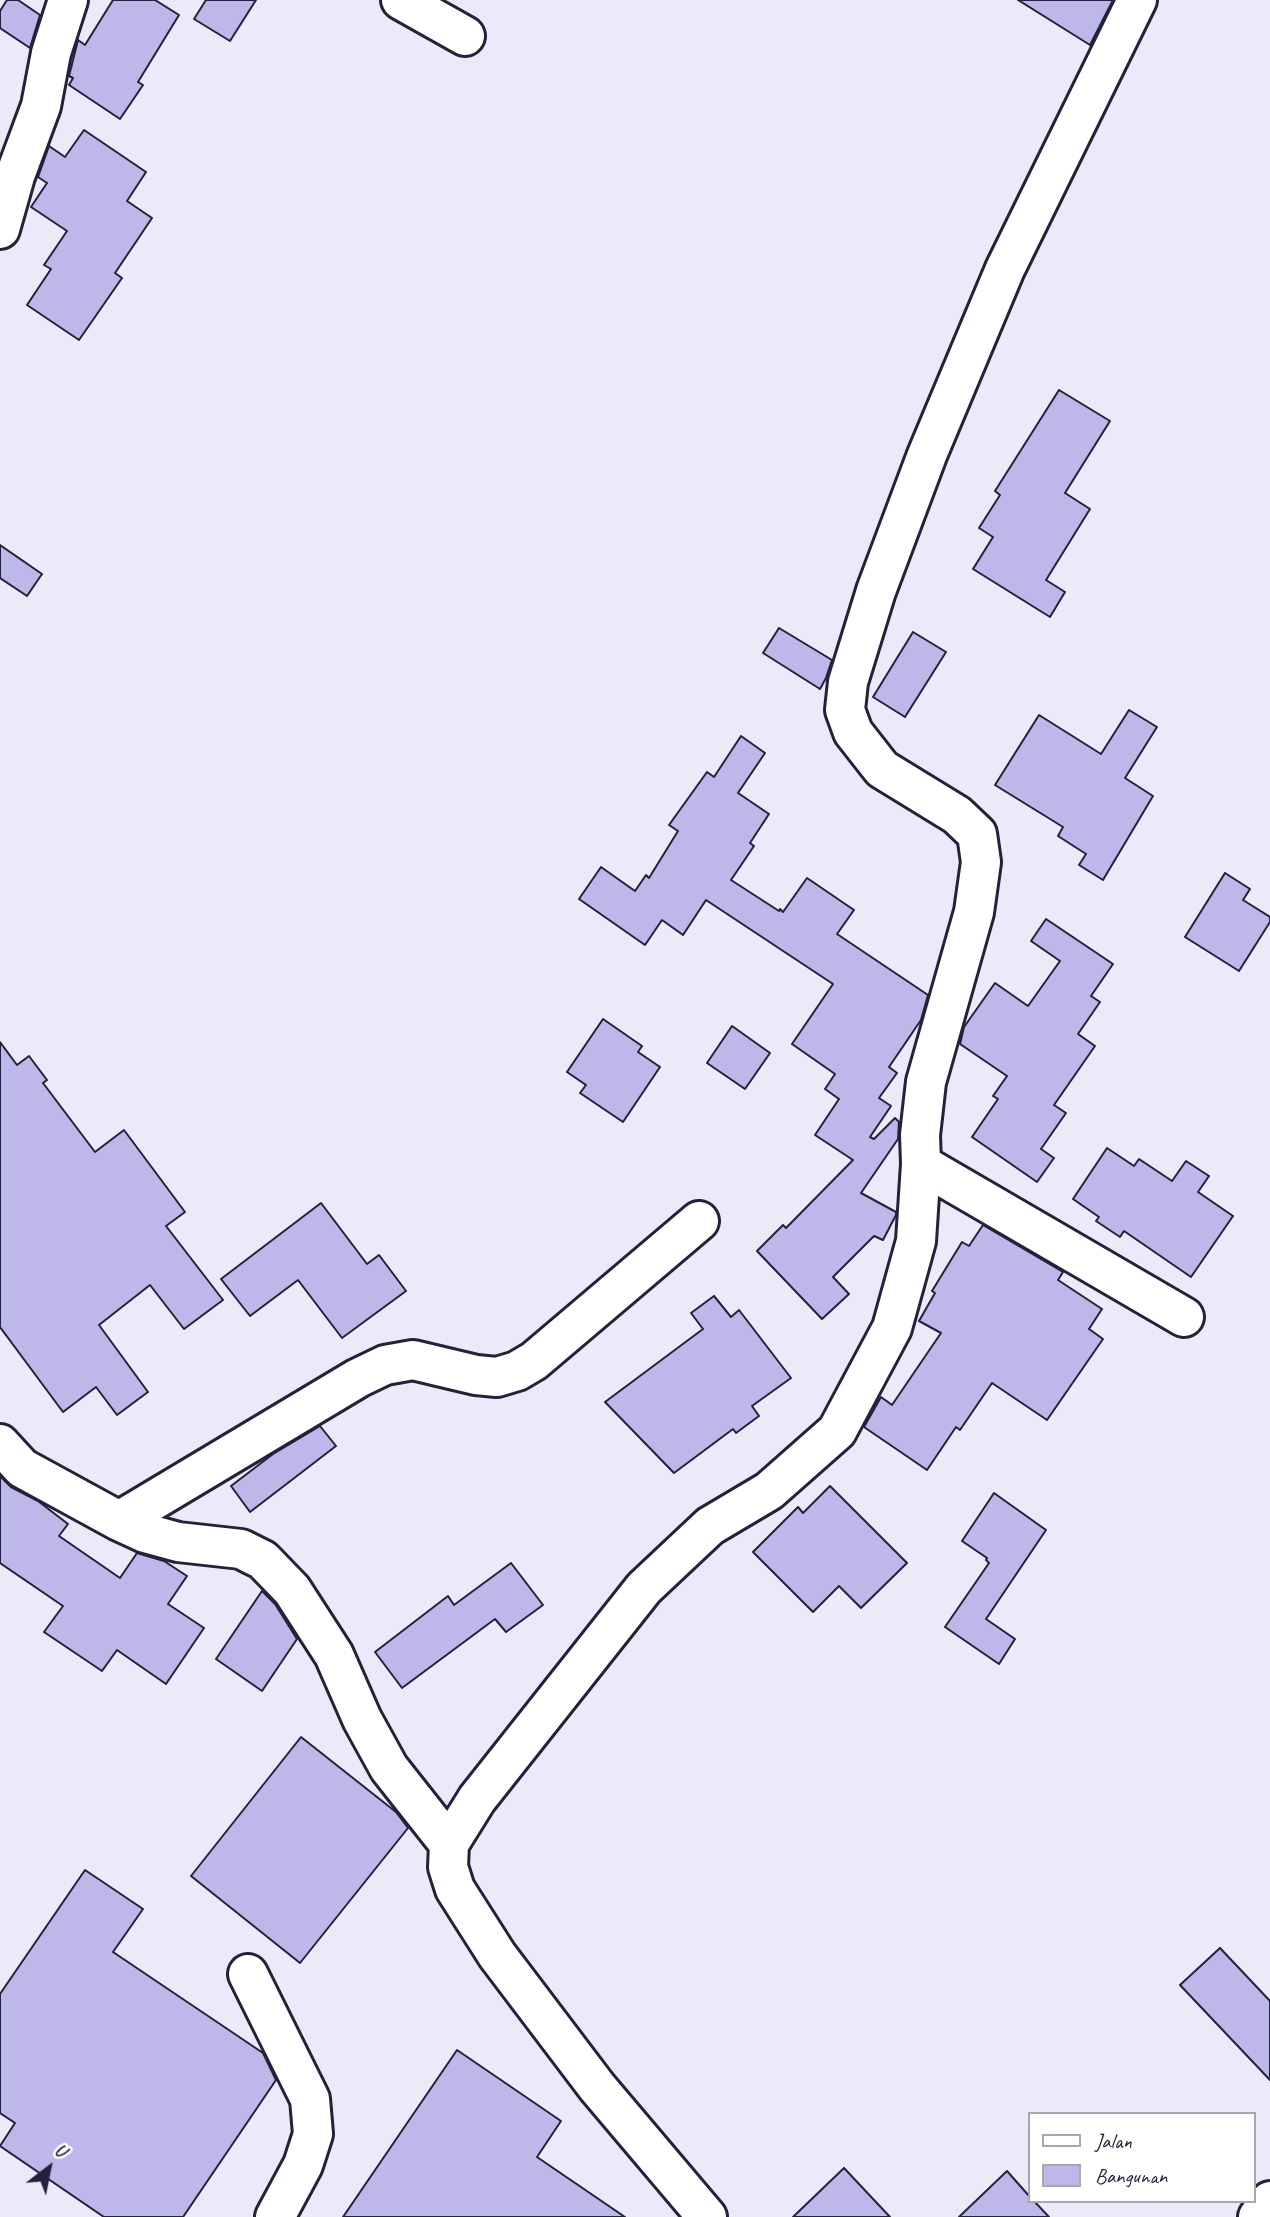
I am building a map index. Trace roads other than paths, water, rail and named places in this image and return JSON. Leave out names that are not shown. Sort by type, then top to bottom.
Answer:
[{"type":"street","points":[[0,229],[15,176],[41,106],[51,53],[68,0]]},
{"type":"street","points":[[401,0],[465,36]]},
{"type":"street","points":[[707,2217],[597,2087],[497,1955],[455,1889],[448,1867],[449,1843],[477,1799],[644,1588],[710,1526],[769,1490],[837,1431],[891,1328],[916,1241],[922,1164],[920,1135],[926,1082],[974,912],[981,862],[977,834],[957,815],[882,769],[853,732],[845,710],[848,682],[858,644],[927,455],[1005,269],[1137,0]]},
{"type":"street","points":[[922,1164],[1184,1317]]},
{"type":"street","points":[[119,1521],[358,1378],[385,1365],[413,1360],[497,1377],[517,1371],[534,1361],[699,1221]]},
{"type":"street","points":[[0,1444],[22,1468],[145,1533],[178,1542],[241,1549],[263,1560],[292,1590],[334,1655],[362,1719],[389,1768],[449,1843]]},
{"type":"street","points":[[248,1974],[310,2099],[313,2134],[303,2165],[275,2217]]},
{"type":"street","points":[[1258,2217],[1270,2202]]}]
